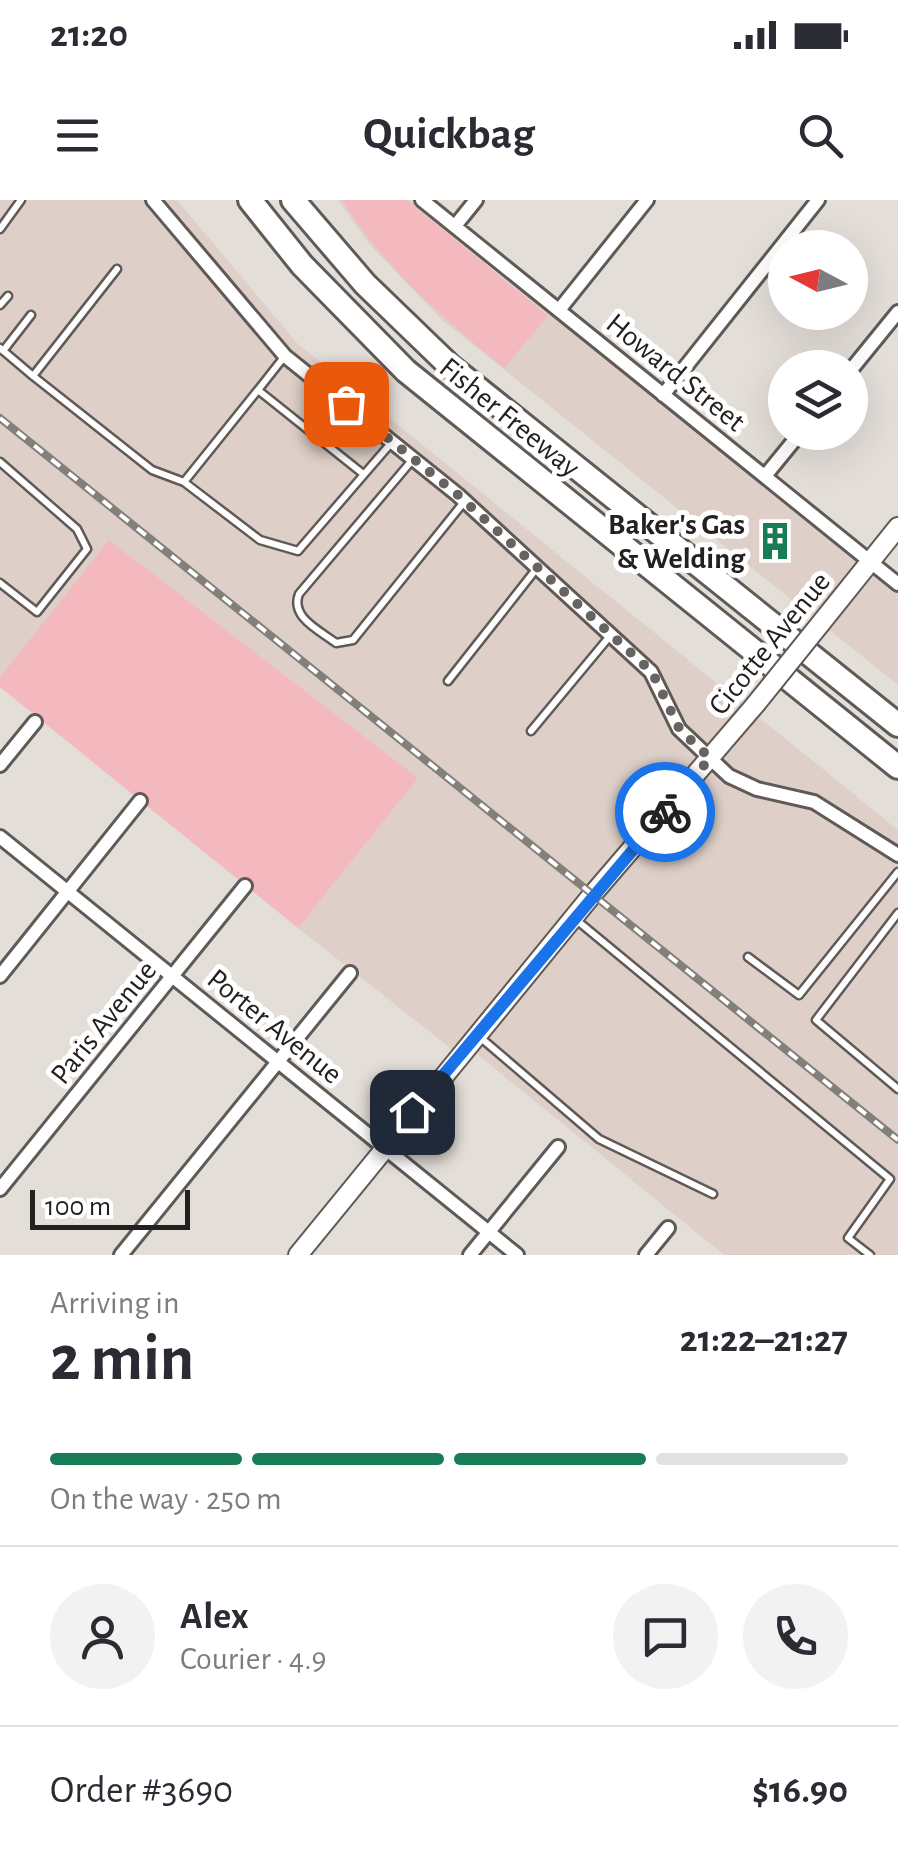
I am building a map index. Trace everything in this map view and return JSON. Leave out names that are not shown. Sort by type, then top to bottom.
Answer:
[{"type":"highway","name":"Fisher Freeway","points":[[250,200],[313,276],[406,371],[898,767]]},
{"type":"highway","name":"Fisher Freeway","points":[[293,200],[324,239],[416,335],[486,396],[898,725]]},
{"type":"highway","points":[[305,200],[324,239]]},
{"type":"street","points":[[152,200],[285,356],[464,501],[652,672],[680,730],[710,758],[745,785],[832,810],[898,855]]},
{"type":"street","name":"Howard Street","points":[[422,200],[898,584]]},
{"type":"street","points":[[455,226],[476,200]]},
{"type":"street","points":[[559,310],[648,200]]},
{"type":"street","points":[[663,395],[818,200]]},
{"type":"street","points":[[868,350],[898,312]]},
{"type":"street","points":[[765,476],[786,450]]},
{"type":"street","name":"Cicotte Avenue","points":[[298,1255],[476,1034],[897,531]]},
{"type":"street","points":[[0,765],[35,722]]},
{"type":"street","points":[[0,976],[140,801]]},
{"type":"street","name":"Porter Avenue","points":[[0,837],[518,1255]]},
{"type":"street","name":"Paris Avenue","points":[[0,1189],[245,886]]},
{"type":"street","points":[[120,1255],[350,973]]},
{"type":"street","points":[[470,1255],[558,1146]]},
{"type":"street","points":[[646,1255],[668,1228]]},
{"type":"lane","points":[[0,229],[22,200]]},
{"type":"lane","points":[[33,376],[117,269]]},
{"type":"lane","points":[[0,305],[8,296]]},
{"type":"lane","points":[[32,315],[1,349],[152,470],[184,482],[260,540],[298,551],[362,473],[393,442]]},
{"type":"lane","points":[[184,482],[285,356]]},
{"type":"lane","points":[[258,390],[362,473]]},
{"type":"lane","points":[[414,458],[299,594],[295,604],[298,614],[336,643],[353,640],[464,501]]},
{"type":"lane","points":[[0,462],[77,529],[87,549],[37,612],[0,583]]},
{"type":"lane","points":[[448,680],[538,567]]},
{"type":"lane","points":[[531,731],[612,634]]},
{"type":"lane","points":[[748,957],[798,995],[898,872]]},
{"type":"lane","points":[[898,913],[816,1020],[898,1089]]},
{"type":"lane","points":[[573,918],[890,1179],[848,1238],[870,1255]]},
{"type":"lane","points":[[476,1034],[599,1139],[714,1194]]},
{"type":"shaded area","points":[[0,200],[177,200],[297,343],[898,830],[898,1255],[724,1255],[467,1046],[459,1055],[298,928],[417,778],[109,541],[0,677]]},
{"type":"shaded area","points":[[338,200],[422,200],[898,584],[898,685],[442,320],[370,245]]},
{"type":"shaded area","points":[[342,200],[407,200],[548,316],[504,368],[396,270]]},
{"type":"shaded area","points":[[109,540],[418,778],[298,928],[0,687],[0,677]]},
{"type":"railway","points":[[0,418],[898,1140]]},
{"type":"way so far","points":[[346,404],[458,495],[652,672],[680,730],[710,758],[665,812]]},
{"type":"place","name":"Baker's Gas & Welding","points":[[775,541]]},
{"type":"route","points":[[412,1112],[665,812]]}]
